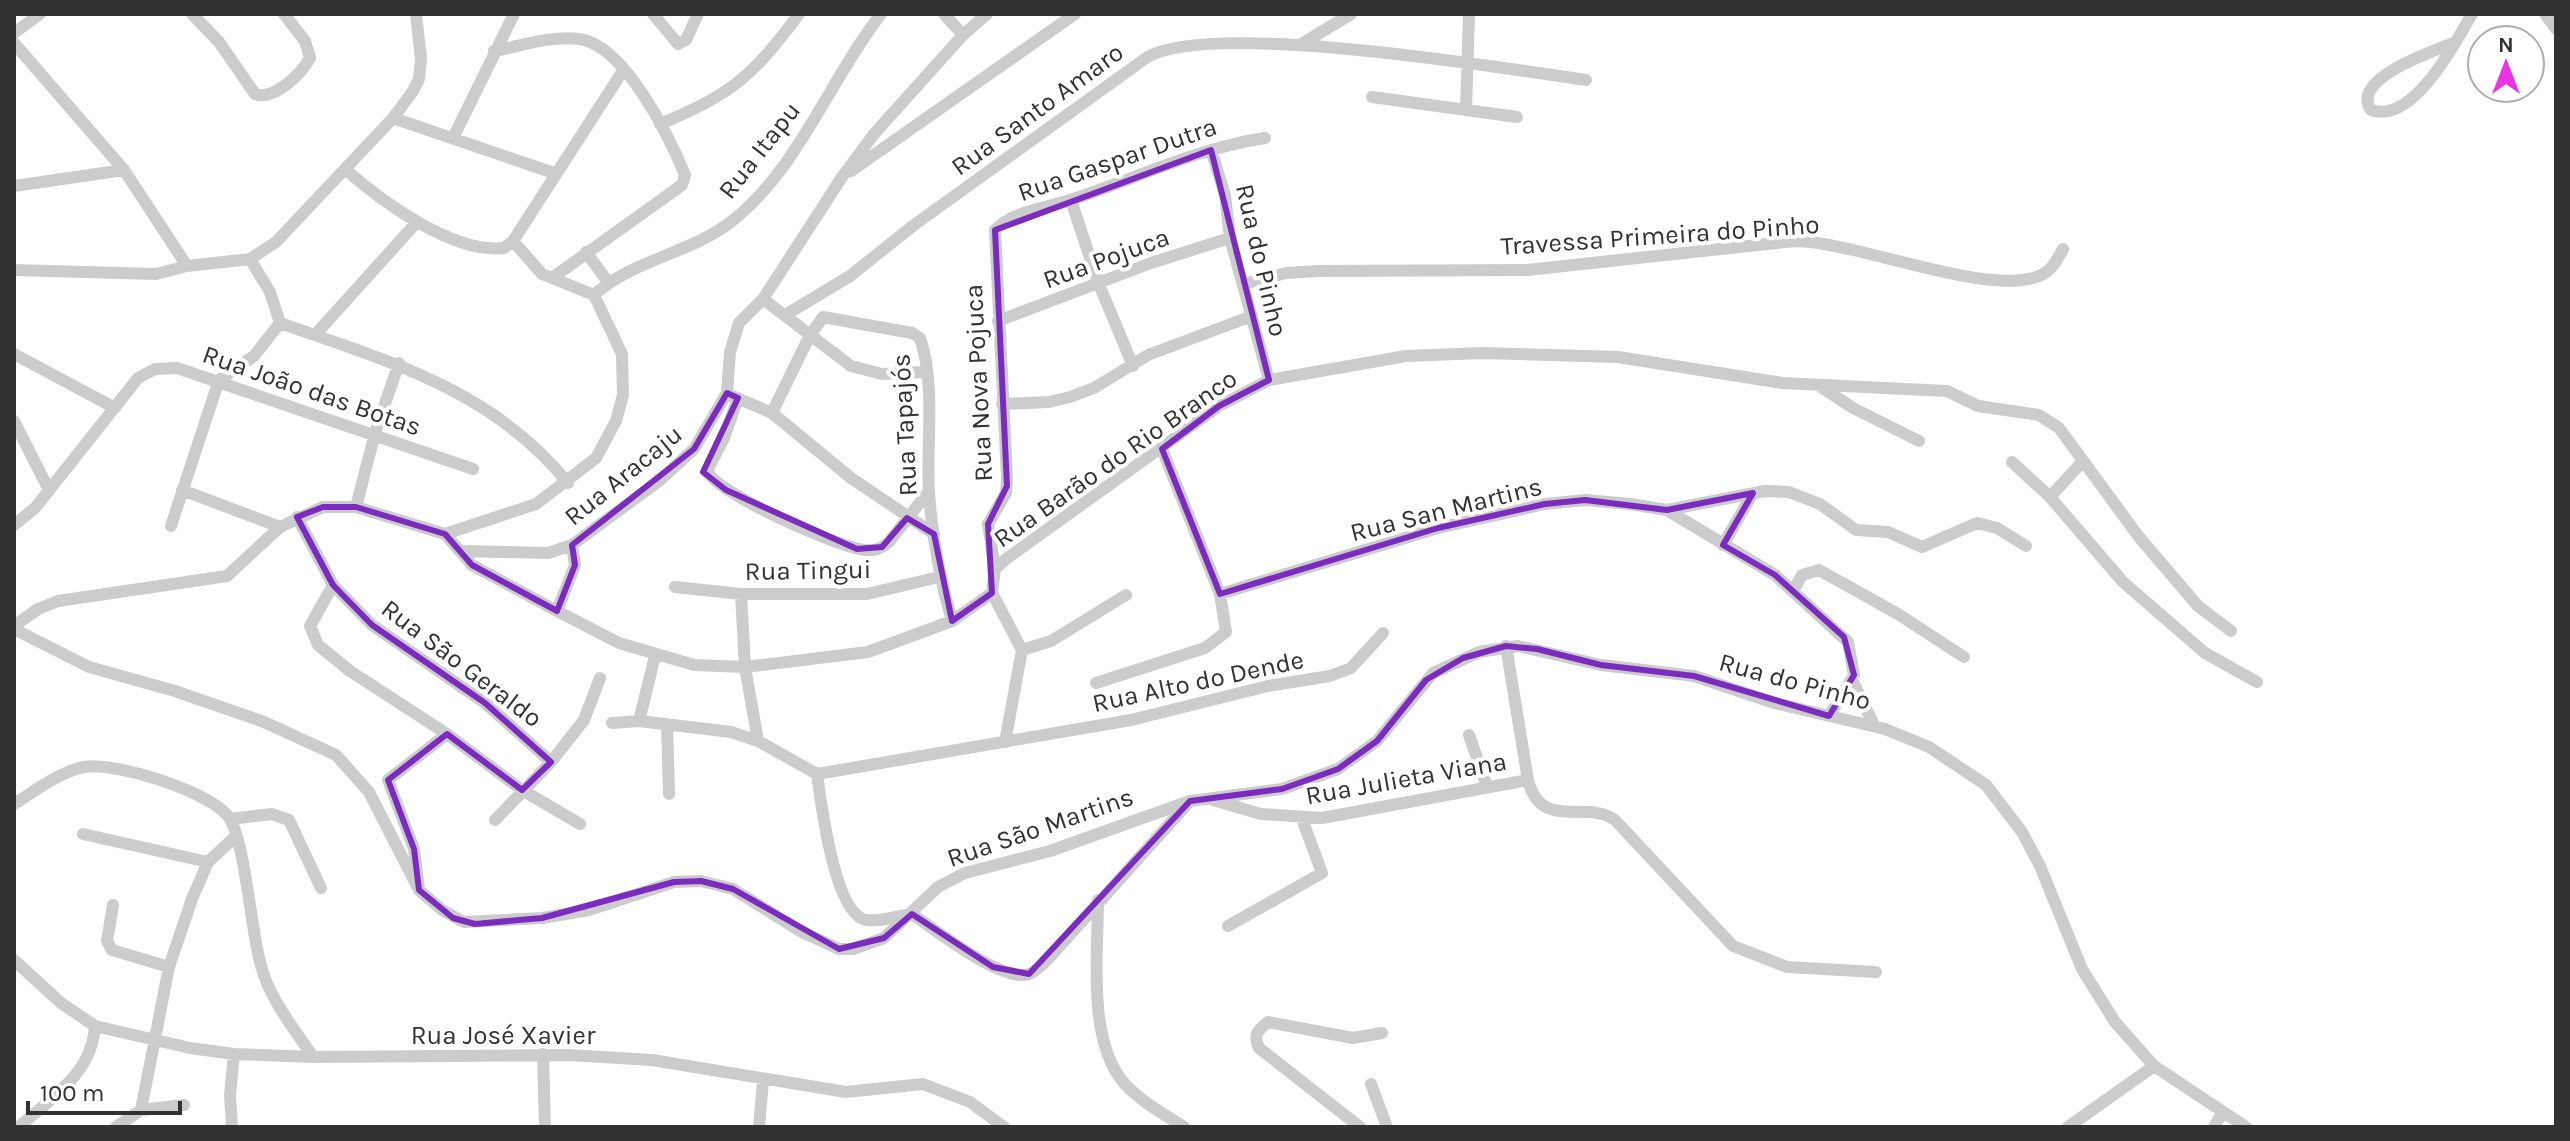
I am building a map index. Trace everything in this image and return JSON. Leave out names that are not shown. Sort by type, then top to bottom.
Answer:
[{"type":"street","points":[[14,33],[40,14]]},
{"type":"street","points":[[192,14],[219,42],[251,89],[263,96],[273,94],[310,58],[305,41],[284,14]]},
{"type":"street","points":[[14,270],[141,275],[250,259],[292,229],[393,118],[419,79],[421,45],[416,14]]},
{"type":"street","points":[[454,136],[514,14]]},
{"type":"street","points":[[653,14],[678,44],[686,40],[698,14]]},
{"type":"street","points":[[660,124],[706,105],[739,84],[799,14]]},
{"type":"street","name":"Rua Itapu","points":[[594,295],[608,282],[699,244],[735,219],[775,174],[881,14]]},
{"type":"street","points":[[944,14],[963,35]]},
{"type":"street","name":"Rua Aracaju","points":[[461,551],[548,553],[572,545],[659,481],[694,449],[732,396],[733,338],[747,311],[763,299],[842,177],[874,134],[963,35],[987,14]]},
{"type":"street","points":[[842,177],[1075,14]]},
{"type":"street","points":[[1300,45],[1351,14]]},
{"type":"street","points":[[1466,110],[1469,14]]},
{"type":"street","points":[[2456,42],[2406,64],[2369,87],[2366,96],[2371,110],[2387,111],[2411,98],[2429,82],[2456,42],[2472,14]]},
{"type":"street","points":[[2545,14],[2556,29]]},
{"type":"street","points":[[494,51],[576,38],[596,43],[624,69],[660,124],[685,175],[682,185],[552,278]]},
{"type":"street","points":[[14,43],[124,170],[187,266]]},
{"type":"street","name":"Rua Santo Amaro","points":[[787,314],[850,276],[914,225],[1157,51],[1189,44],[1300,45],[1586,80]]},
{"type":"street","points":[[345,169],[375,196],[416,223],[485,247],[501,249],[513,241],[554,173],[624,69]]},
{"type":"street","points":[[1372,97],[1517,117]]},
{"type":"street","points":[[393,118],[454,136],[554,173]]},
{"type":"street","name":"Rua Gaspar Dutra","points":[[993,237],[995,230],[1004,222],[1211,150],[1265,138]]},
{"type":"street","name":"Rua do Pinho","points":[[1211,150],[1225,195],[1230,238],[1269,380]]},
{"type":"street","points":[[14,186],[124,170]]},
{"type":"street","points":[[1071,200],[1098,282],[1133,366]]},
{"type":"street","points":[[315,335],[416,223]]},
{"type":"street","name":"Rua Nova Pojuca","points":[[993,237],[1007,486],[988,524],[987,534],[995,569]]},
{"type":"street","name":"Rua Pojuca","points":[[998,321],[1098,282],[1230,238]]},
{"type":"street","points":[[445,534],[524,510],[568,483],[605,446],[623,395],[625,366],[622,354],[594,295],[537,270],[513,241]]},
{"type":"street","name":"Travessa Primeira do Pinho","points":[[1243,284],[1286,273],[1318,271],[1527,270],[1795,241],[1835,244],[1969,276],[2020,280],[2049,271],[2063,249]]},
{"type":"street","points":[[586,252],[608,282]]},
{"type":"street","points":[[250,259],[275,301],[280,323]]},
{"type":"street","points":[[763,299],[787,314],[838,360],[882,374],[925,372]]},
{"type":"street","name":"Rua Tapajós","points":[[809,337],[821,318],[827,316],[912,333],[920,338],[931,452],[929,491],[939,577],[952,621]]},
{"type":"street","points":[[1002,404],[1070,397],[1094,388],[1148,355],[1252,316]]},
{"type":"street","points":[[280,323],[399,363],[455,391],[509,426],[552,462],[568,483]]},
{"type":"street","points":[[171,526],[219,380],[254,356],[280,323]]},
{"type":"street","points":[[772,413],[809,337]]},
{"type":"street","name":"Rua Barão do Rio Branco","points":[[992,593],[995,569],[1065,515],[1219,406],[1269,380],[1406,356],[1483,353],[1618,357],[1821,387],[1947,391],[1978,406],[2031,411],[2059,428],[2166,570],[2198,606],[2231,631]]},
{"type":"street","points":[[14,354],[115,408]]},
{"type":"street","points":[[356,507],[375,433],[399,363]]},
{"type":"street","name":"Rua João das Botas","points":[[14,525],[35,508],[138,378],[155,369],[177,368],[219,380],[473,469]]},
{"type":"street","points":[[1821,387],[1853,408],[1919,441]]},
{"type":"street","points":[[929,491],[907,518],[882,547],[865,550],[843,545],[726,490],[707,471],[724,438],[732,396],[772,413],[907,518],[934,534]]},
{"type":"street","points":[[14,421],[49,490]]},
{"type":"street","points":[[1096,683],[1205,648],[1226,632],[1220,594],[1162,449]]},
{"type":"street","points":[[2050,497],[2083,461]]},
{"type":"street","points":[[2012,462],[2050,497],[2123,582],[2205,653],[2257,682]]},
{"type":"street","points":[[182,490],[280,527]]},
{"type":"street","points":[[1667,510],[1753,493],[1789,492],[1820,504],[1856,530],[1888,532],[1922,547],[1977,523],[1997,528],[2026,546]]},
{"type":"street","points":[[1723,545],[1753,493]]},
{"type":"street","name":"Rua San Martins","points":[[1220,594],[1438,528],[1545,504],[1585,500],[1667,510],[1768,570],[1848,642],[1853,656],[1852,680],[1874,725]]},
{"type":"street","points":[[419,890],[369,792],[336,755],[298,736],[175,691],[89,667],[14,628],[38,609],[58,601],[227,576],[280,527],[297,517],[323,507],[356,507],[445,534],[472,565],[557,611],[655,656],[694,665],[745,667],[868,652],[952,621],[992,593],[1022,650],[1005,742]]},
{"type":"street","name":"Rua São Geraldo","points":[[297,517],[333,585],[388,639],[485,703],[551,762]]},
{"type":"street","points":[[557,611],[575,565],[572,545]]},
{"type":"street","points":[[1793,591],[1802,575],[1819,570],[1898,614],[1964,657]]},
{"type":"street","name":"Rua Tingui","points":[[675,587],[741,594],[867,594],[939,577]]},
{"type":"street","points":[[333,585],[310,626],[318,645],[350,671],[447,734],[522,790],[580,824]]},
{"type":"street","points":[[741,594],[745,667],[758,741]]},
{"type":"street","points":[[1022,650],[1051,641],[1126,595]]},
{"type":"street","name":"Rua Alto do Dende","points":[[817,774],[1131,720],[1268,686],[1330,676],[1351,668],[1383,633]]},
{"type":"street","name":"Rua do Pinho","points":[[1190,801],[1282,789],[1338,769],[1377,741],[1433,673],[1463,658],[1506,646],[1537,649],[1601,665],[1694,676],[1774,703],[1874,725],[1956,763],[1997,797],[2040,866],[2090,985],[2122,1032],[2154,1066],[2246,1127]]},
{"type":"street","name":"Rua Julieta Viana","points":[[1206,798],[1261,814],[1302,819],[1528,780],[1519,706],[1506,646]]},
{"type":"street","points":[[639,721],[655,656]]},
{"type":"street","points":[[495,820],[551,762],[584,720],[600,678]]},
{"type":"street","points":[[1829,716],[1852,680]]},
{"type":"street","points":[[612,723],[639,721],[719,729],[758,741],[817,774],[828,846],[838,878],[853,909],[863,919],[912,914]]},
{"type":"street","points":[[667,724],[669,794]]},
{"type":"street","points":[[419,890],[414,849],[388,780],[447,734]]},
{"type":"street","points":[[1469,735],[1487,786]]},
{"type":"street","points":[[14,804],[69,772],[96,766],[187,790],[230,819],[265,979],[313,1057]]},
{"type":"street","points":[[1528,780],[1532,795],[1542,805],[1560,812],[1606,813],[1615,820],[1733,946],[1787,967],[1876,972]]},
{"type":"street","name":"Rua São Martins","points":[[419,890],[453,918],[492,924],[589,910],[660,885],[701,881],[733,889],[800,931],[839,949],[853,949],[884,938],[938,887],[965,873],[1050,851],[1190,801]]},
{"type":"street","name":"Rua São Martins","points":[[912,914],[993,967],[1019,975],[1029,974],[1049,958],[1098,900],[1152,847],[1190,801]]},
{"type":"street","points":[[230,819],[272,814],[289,820],[321,888]]},
{"type":"street","points":[[1228,926],[1322,873],[1302,819]]},
{"type":"street","points":[[83,834],[208,862]]},
{"type":"street","points":[[141,1110],[169,967],[208,862],[235,837]]},
{"type":"street","points":[[1098,900],[1098,1001],[1106,1050],[1123,1082],[1184,1127]]},
{"type":"street","points":[[113,905],[107,941],[112,950],[169,967]]},
{"type":"street","name":"Rua José Xavier","points":[[14,960],[61,1003],[95,1026],[234,1054],[313,1057],[543,1054],[652,1060],[763,1081],[846,1092],[909,1083],[935,1086],[970,1102],[1004,1127]]},
{"type":"street","points":[[1360,1127],[1259,1048],[1255,1039],[1257,1031],[1268,1022],[1353,1038],[1382,1033]]},
{"type":"street","points":[[19,1127],[85,1065],[94,1044],[95,1026]]},
{"type":"street","points":[[232,1127],[230,1095],[234,1054]]},
{"type":"street","points":[[543,1054],[545,1127]]},
{"type":"street","points":[[2074,1126],[2154,1066]]},
{"type":"street","points":[[759,1127],[763,1081]]},
{"type":"street","points":[[1371,1084],[1387,1127]]},
{"type":"street","points":[[116,1127],[141,1110],[184,1105]]},
{"type":"street","points":[[2214,1127],[2222,1113]]},
{"type":"highlighted area","points":[[1211,150],[1269,380],[1219,406],[1162,449],[1220,594],[1438,528],[1545,504],[1585,500],[1667,510],[1753,493],[1723,545],[1775,575],[1844,637],[1854,675],[1829,716],[1694,676],[1601,665],[1537,649],[1506,646],[1463,658],[1426,680],[1377,741],[1338,769],[1282,789],[1190,801],[1029,974],[993,967],[912,914],[884,938],[839,949],[733,889],[701,881],[674,882],[542,918],[475,924],[453,918],[419,890],[414,849],[388,780],[447,734],[522,790],[551,762],[485,703],[372,625],[333,585],[297,517],[323,507],[356,507],[445,534],[472,565],[557,611],[575,565],[572,545],[694,449],[727,393],[738,398],[703,472],[726,490],[857,549],[882,547],[907,518],[934,534],[952,621],[992,593],[988,524],[1007,486],[995,230]]}]
